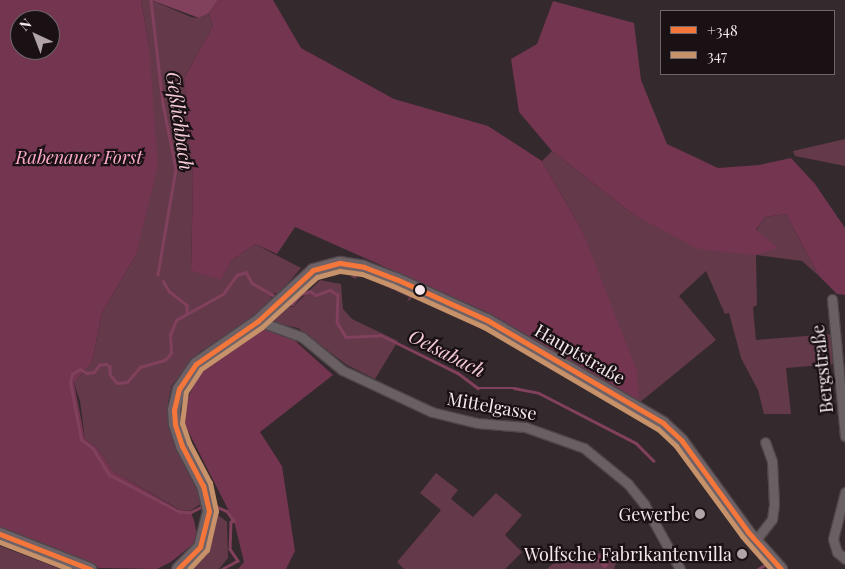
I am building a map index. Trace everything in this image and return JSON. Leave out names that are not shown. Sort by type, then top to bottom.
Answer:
[{"type":"main road","name":"Hauptstraße","points":[[258,321],[314,270],[340,263],[364,267],[396,279],[488,320],[664,423],[682,441],[755,541],[782,569]]},
{"type":"main road","points":[[178,569],[200,547],[208,506],[182,446],[175,424],[176,400],[187,375],[196,364],[258,321]]},
{"type":"main road","points":[[0,534],[90,569]]},
{"type":"street","name":"Bergstraße","points":[[832,299],[845,436]]},
{"type":"street","name":"Mittelgasse","points":[[258,321],[302,337],[342,370],[438,414],[477,423],[525,427],[584,448],[628,484],[644,504],[680,569]]},
{"type":"street","points":[[755,541],[772,519],[774,504],[772,461],[765,442]]},
{"type":"street","points":[[845,492],[833,539],[838,552],[845,559]]},
{"type":"shaded area","points":[[141,0],[151,0],[191,17],[199,18],[209,13],[213,26],[184,78],[193,178],[191,271],[221,279],[231,261],[255,244],[301,268],[278,295],[275,293],[271,297],[273,300],[241,328],[201,351],[172,385],[168,402],[173,433],[202,503],[190,511],[180,510],[114,472],[97,448],[85,439],[80,401],[74,383],[92,362],[102,313],[136,255],[149,46]]},
{"type":"shaded area","points":[[151,0],[218,0],[209,13],[199,18]]},
{"type":"shaded area","points":[[845,139],[845,166],[795,156],[793,151]]},
{"type":"shaded area","points":[[552,151],[634,215],[777,248],[756,231],[765,217],[786,214],[819,276],[802,261],[756,255],[757,305],[753,307],[756,340],[831,334],[834,364],[786,368],[791,414],[764,414],[758,390],[741,358],[729,313],[725,314],[706,271],[679,296],[716,340],[639,403],[582,230],[542,161]]},
{"type":"shaded area","points":[[354,271],[411,292],[411,299],[407,302],[409,297],[358,274],[356,279],[351,277]]},
{"type":"shaded area","points":[[320,280],[341,284],[343,309],[352,319],[398,341],[375,379],[347,365],[298,328],[269,322],[282,307],[293,307]]},
{"type":"shaded area","points":[[436,473],[458,490],[451,499],[473,517],[496,493],[522,515],[505,535],[522,552],[505,569],[404,569],[397,562],[441,510],[420,493]]},
{"type":"shaded area","points":[[218,515],[227,522],[228,558],[219,569],[191,569],[212,540]]},
{"type":"shaded area","points":[[0,546],[3,547],[60,569],[0,569]]},
{"type":"shaded area","points":[[564,553],[614,553],[618,557],[614,569],[547,569]]},
{"type":"shaded area","points":[[597,555],[614,557],[605,569],[596,560]]},
{"type":"green space","name":"Rabenauer Forst","points":[[0,0],[141,0],[149,46],[158,166],[136,255],[102,313],[92,362],[74,383],[85,439],[97,448],[114,472],[179,510],[190,511],[198,540],[171,562],[157,569],[99,568],[0,529]]},
{"type":"green space","points":[[218,0],[273,0],[301,48],[394,99],[488,126],[542,161],[582,230],[637,371],[639,403],[484,311],[295,227],[277,254],[255,244],[231,261],[221,280],[191,271],[193,178],[184,78],[213,26],[209,13]]},
{"type":"green space","points":[[553,1],[634,23],[641,80],[667,144],[718,168],[759,165],[791,158],[815,184],[845,228],[845,295],[837,294],[819,276],[786,214],[765,217],[756,230],[778,248],[755,255],[698,249],[634,215],[552,151],[519,112],[511,59],[537,44]]},
{"type":"green space","points":[[266,328],[292,338],[333,375],[260,432],[282,466],[295,551],[286,569],[238,569],[244,562],[234,521],[185,425],[186,402],[197,378],[214,359]]},
{"type":"waterway","name":"Geßlichbach","points":[[151,0],[163,104],[176,169],[158,274]]},
{"type":"waterway","name":"Oelsabach","points":[[202,507],[190,513],[179,512],[109,475],[92,448],[81,440],[70,382],[72,374],[80,369],[87,373],[94,372],[99,365],[106,364],[110,366],[110,374],[117,383],[127,382],[140,367],[165,360],[171,353],[170,335],[176,320],[223,294],[237,275],[246,272],[252,283],[276,297]]},
{"type":"waterway","points":[[163,281],[169,291],[187,305],[187,312]]},
{"type":"waterway","name":"Oelsabach","points":[[284,305],[292,304],[301,294],[310,291],[316,295],[330,290],[338,295],[337,322],[346,337],[381,335],[458,373],[478,388],[514,388],[539,393],[636,443],[654,461]]},
{"type":"waterway","name":"Oelsabach","points":[[215,506],[227,511],[234,521],[231,522],[230,549],[238,561],[223,569]]},
{"type":"waterway","name":"Oelsabach","points":[[758,569],[763,566]]},
{"type":"transit line","name":"+348","points":[[178,569],[200,547],[209,511],[203,486],[182,446],[175,424],[174,410],[179,389],[196,364],[258,321],[313,270],[340,263],[364,267],[396,279],[487,320],[663,423],[682,441],[748,532],[781,569]]},
{"type":"transit line","name":"347","points":[[189,569],[207,550],[216,511],[210,483],[189,443],[182,423],[186,392],[201,369],[262,327],[317,277],[340,271],[362,274],[393,286],[484,327],[658,429],[676,446],[742,536],[771,569]]},
{"type":"transit line","name":"+348","points":[[0,534],[90,569]]},
{"type":"transit line","name":"347","points":[[0,542],[69,569]]},
{"type":"place","name":"Gewerbe","points":[[700,514]]},
{"type":"place","name":"Wolfsche Fabrikantenvilla","points":[[742,554]]}]
